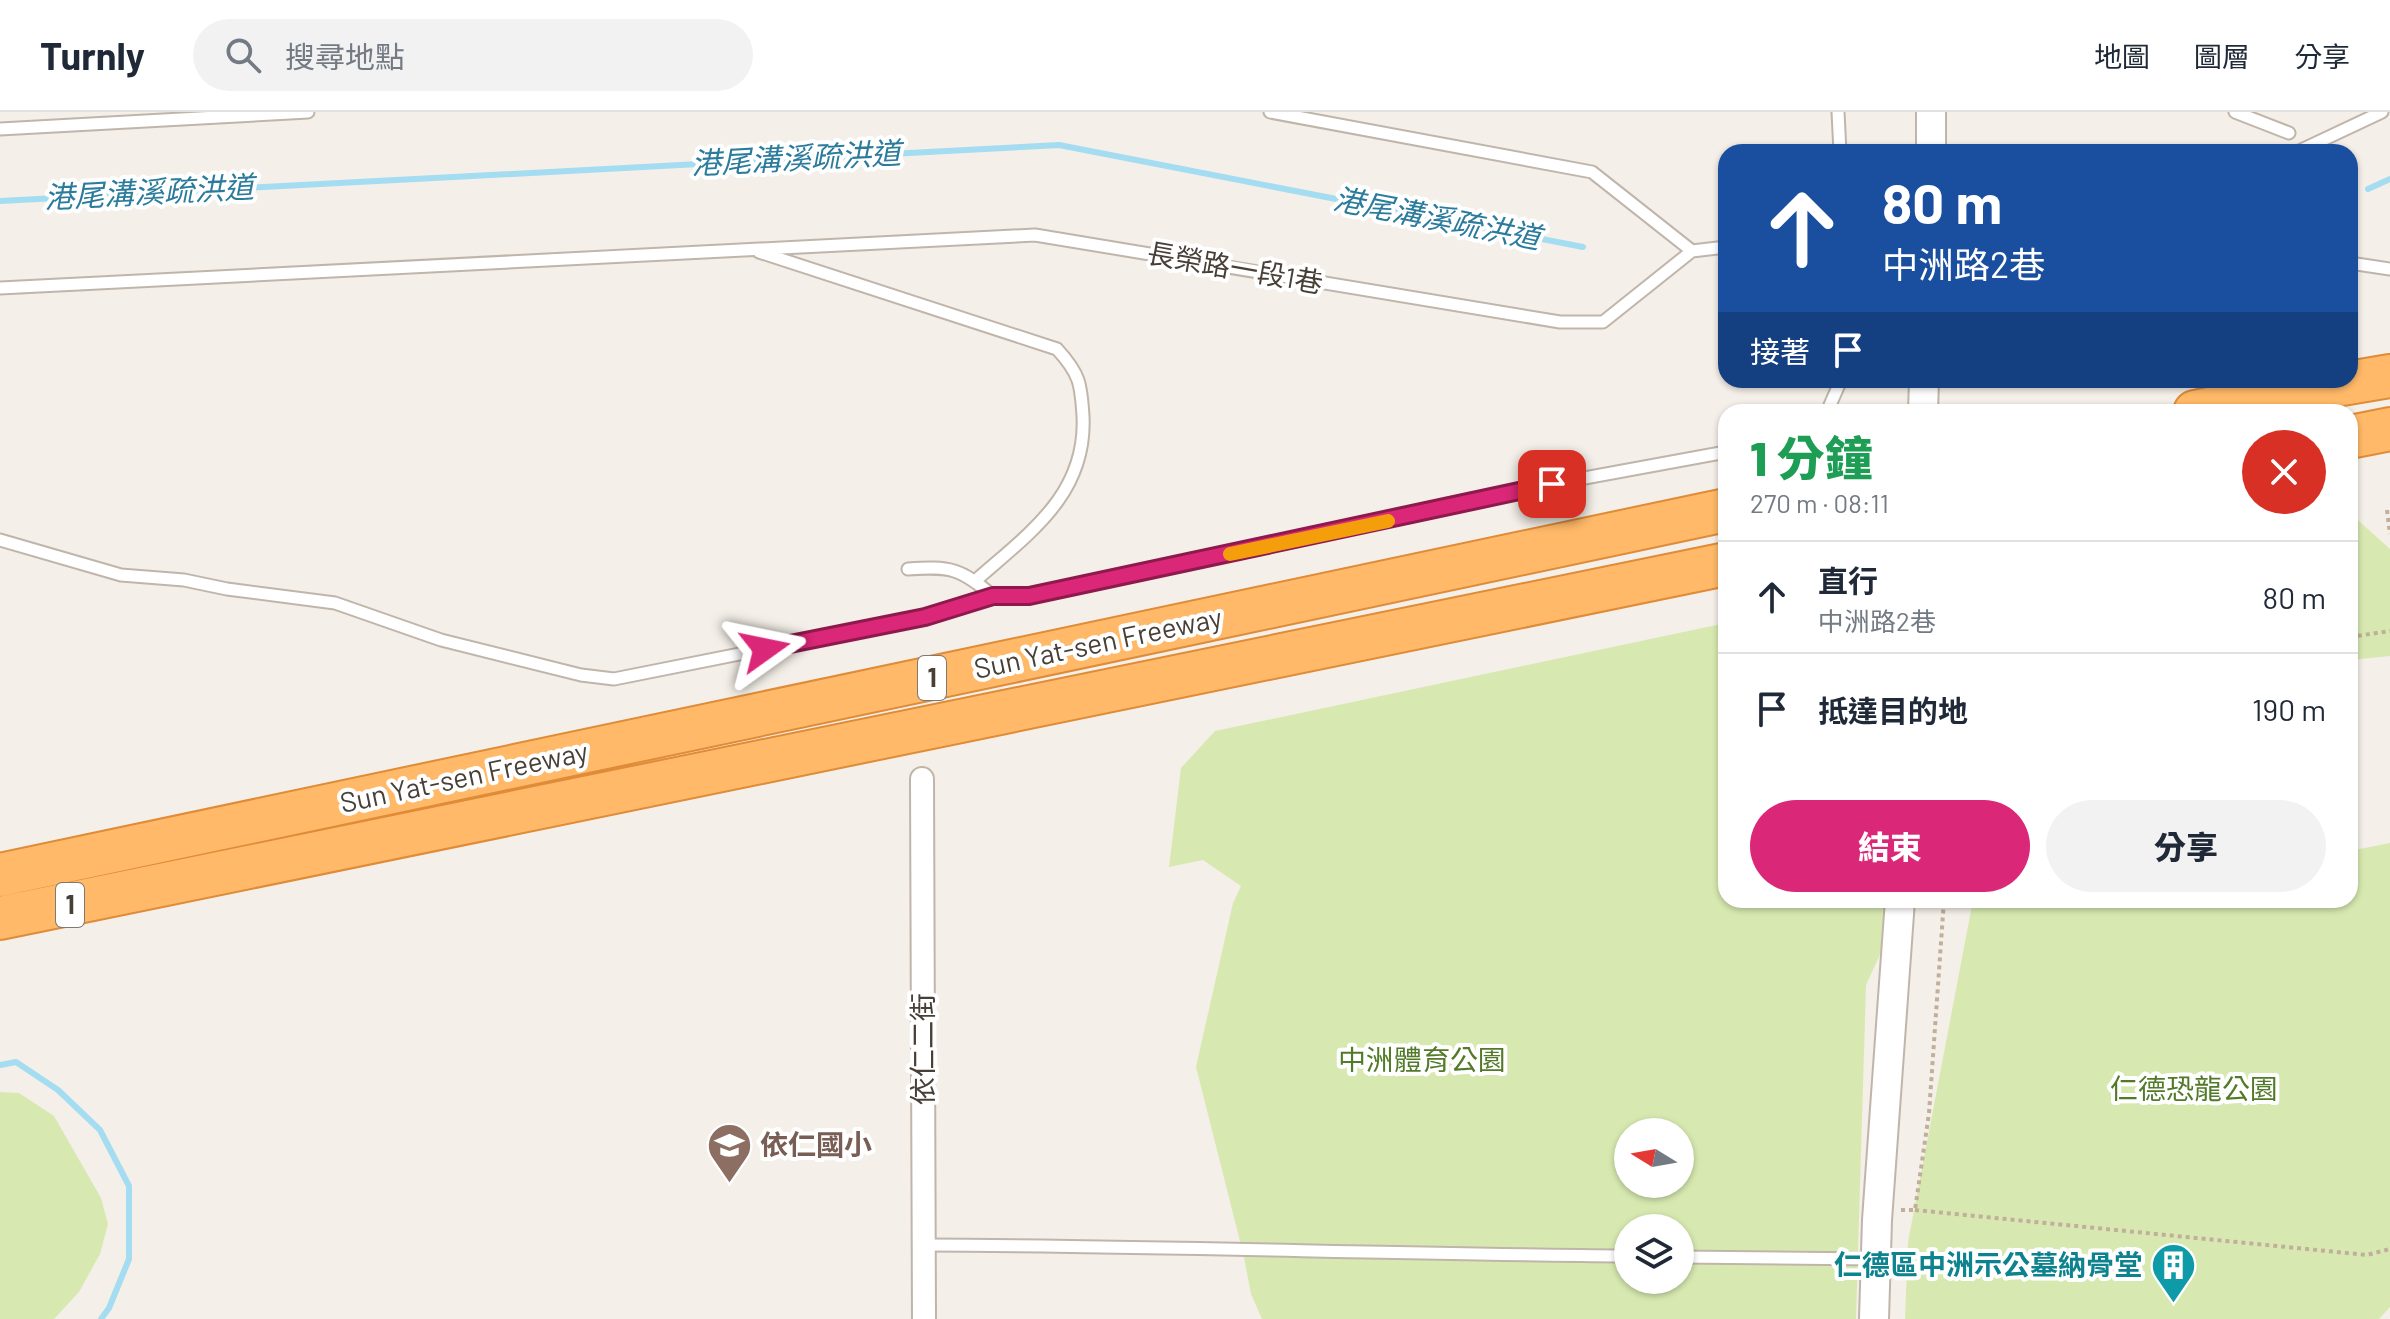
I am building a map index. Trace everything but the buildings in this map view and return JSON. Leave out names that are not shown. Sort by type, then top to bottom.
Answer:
[{"type":"highway","points":[[2358,358],[2390,350]]},
{"type":"highway","points":[[2358,381],[2390,376]]},
{"type":"highway","points":[[2199,404],[2240,388]]},
{"type":"highway","points":[[2232,404],[2319,388]]},
{"type":"highway","points":[[2358,435],[2390,429]]},
{"type":"highway","points":[[2358,458],[2390,454]]},
{"type":"highway","name":"Sun Yat-sen Freeway","points":[[0,875],[1718,512]]},
{"type":"highway","name":"Sun Yat-sen Freeway","points":[[0,918],[1718,566]]},
{"type":"street","points":[[1931,112],[1931,144]]},
{"type":"street","name":"依仁二街","points":[[922,779],[924,1319]]},
{"type":"street","points":[[1874,1319],[1877,1220],[1899,908]]},
{"type":"lane","points":[[0,129],[308,112]]},
{"type":"lane","points":[[1270,112],[1592,172],[1692,251],[1718,248]]},
{"type":"lane","points":[[1838,112],[1840,144]]},
{"type":"lane","points":[[2235,112],[2289,133]]},
{"type":"lane","points":[[2314,144],[2382,112]]},
{"type":"lane","name":"長榮路一段1巷","points":[[0,288],[1035,235],[1560,322],[1603,322],[1692,251]]},
{"type":"lane","points":[[752,249],[1057,349],[1074,367],[1082,390],[1084,439],[1069,487],[1027,535],[975,581]]},
{"type":"lane","points":[[2358,264],[2390,269]]},
{"type":"lane","points":[[0,540],[121,575],[184,580],[227,589],[335,603],[441,640],[581,675],[614,679],[925,617],[993,596],[1029,596],[1552,484],[1718,453]]},
{"type":"lane","points":[[908,569],[944,566],[975,581],[993,596]]},
{"type":"lane","points":[[923,1245],[1158,1246],[1393,1254],[1614,1256]]},
{"type":"lane","points":[[1694,1257],[1877,1259]]},
{"type":"path","points":[[2387,510],[2390,534]]},
{"type":"path","points":[[2358,636],[2390,631]]},
{"type":"path","points":[[1915,1210],[1929,1113],[1943,908]]},
{"type":"path","points":[[1877,1220],[1898,1210],[1915,1210],[2367,1255],[2390,1249]]},
{"type":"green space","points":[[2358,520],[2390,549],[2390,656],[2358,659]]},
{"type":"green space","name":"中洲體育公園","points":[[1718,625],[1718,908],[1895,908],[1894,924],[1866,985],[1856,1319],[1262,1319],[1251,1294],[1196,1067],[1233,903],[1241,886],[1203,860],[1169,867],[1181,768],[1215,731]]},
{"type":"green space","name":"仁德恐龍公園","points":[[2390,843],[2390,1307],[2379,1319],[1905,1319],[1908,1242],[1971,908],[2358,908],[2358,849]]},
{"type":"green space","points":[[0,1092],[19,1093],[54,1116],[101,1198],[108,1224],[100,1254],[79,1292],[54,1319],[0,1319]]},
{"type":"waterway","name":"港尾溝溪疏洪道","points":[[0,201],[1059,145],[1583,247]]},
{"type":"waterway","name":"港尾溝溪疏洪道","points":[[2368,189],[2390,179]]},
{"type":"waterway","points":[[0,1065],[16,1062],[58,1090],[100,1130],[129,1186],[129,1259],[109,1308],[101,1319]]},
{"type":"slow traffic","points":[[1230,554],[1388,521]]},
{"type":"place","name":"依仁國小","points":[[729,1184]]},
{"type":"place","name":"仁德區中洲示公墓納骨堂","points":[[2173,1304]]},
{"type":"route","points":[[765,649],[925,617],[993,596],[1029,596],[1552,484]]}]
